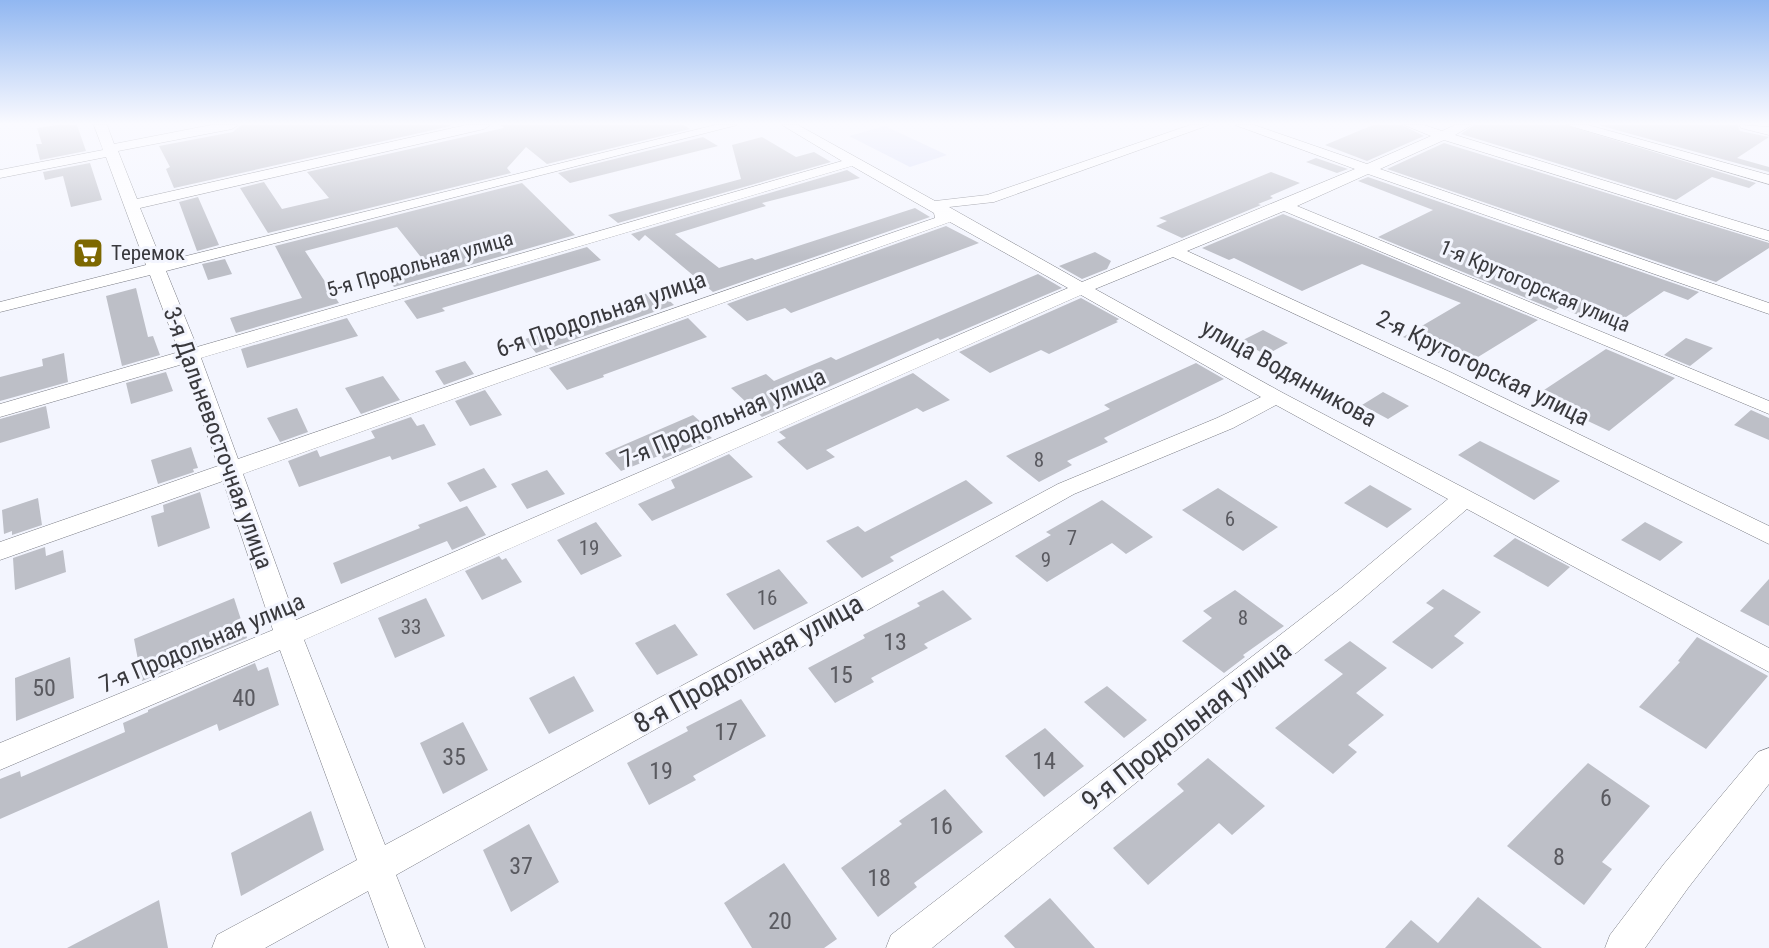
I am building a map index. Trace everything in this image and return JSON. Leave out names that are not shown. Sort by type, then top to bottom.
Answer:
[{"type":"street","points":[[0,174],[23,169]]},
{"type":"street","name":"3-я Дальневосточная улица","points":[[118,169],[190,355],[288,635],[407,948]]},
{"type":"street","points":[[132,205],[289,169]]},
{"type":"street","points":[[0,307],[554,169]]},
{"type":"street","name":"5-я Продольная улица","points":[[0,411],[827,169]]},
{"type":"street","name":"улица Водянникова","points":[[865,169],[1276,397],[1769,661]]},
{"type":"street","name":"6-я Продольная улица","points":[[0,551],[943,220],[941,202],[989,199],[1075,169]]},
{"type":"street","name":"7-я Продольная улица","points":[[0,757],[288,635],[1083,288],[1284,206],[1365,169]]},
{"type":"street","points":[[1372,169],[1769,309]]},
{"type":"street","points":[[1553,169],[1769,236]]},
{"type":"street","points":[[1731,169],[1769,180]]},
{"type":"street","name":"1-я Крутогорская улица","points":[[1284,206],[1769,408]]},
{"type":"street","name":"2-я Крутогорская улица","points":[[1173,251],[1443,376],[1769,536]]},
{"type":"street","name":"8-я Продольная улица","points":[[230,948],[1066,489],[1225,423],[1276,397]]},
{"type":"street","name":"9-я Продольная улица","points":[[904,948],[1340,603],[1465,498]]},
{"type":"street","points":[[1623,948],[1676,876],[1769,761]]},
{"type":"building","points":[[92,169],[102,200],[71,207],[63,176],[45,180],[43,172]]},
{"type":"building","points":[[166,169],[258,169],[174,188]]},
{"type":"building","points":[[319,169],[508,169],[511,173],[268,233],[240,188],[264,182],[282,209],[329,198],[307,172]]},
{"type":"building","points":[[573,169],[625,169],[570,183],[558,173]]},
{"type":"building","points":[[738,169],[806,169],[618,223],[608,215],[741,179]]},
{"type":"building","points":[[1326,169],[1347,169],[1337,173]]},
{"type":"building","points":[[1388,169],[1529,169],[1769,243],[1769,248],[1716,282]]},
{"type":"building","points":[[1576,169],[1711,169],[1756,183],[1749,188],[1712,177],[1676,200]]},
{"type":"building","points":[[847,170],[860,178],[762,203],[766,206],[675,234],[719,268],[752,258],[755,260],[915,208],[930,217],[713,292],[645,235],[639,241],[631,234]]},
{"type":"building","points":[[1271,172],[1300,183],[1270,196],[1273,198],[1258,204],[1261,205],[1182,238],[1156,226],[1167,221],[1159,218]]},
{"type":"building","points":[[1368,177],[1699,292],[1688,300],[1664,291],[1610,328],[1559,307],[1555,310],[1378,237],[1433,210],[1358,181]]},
{"type":"building","points":[[522,183],[575,235],[394,287],[383,273],[424,261],[397,227],[305,251],[339,303],[236,333],[230,318],[302,298],[275,246]]},
{"type":"building","points":[[198,197],[219,245],[197,251],[179,202]]},
{"type":"building","points":[[1283,214],[1538,320],[1465,365],[1403,337],[1461,303],[1362,264],[1302,291],[1234,258],[1229,260],[1202,248]]},
{"type":"building","points":[[946,226],[979,243],[791,313],[785,308],[747,321],[727,304]]},
{"type":"building","points":[[587,247],[601,260],[442,308],[445,311],[417,319],[404,301]]},
{"type":"building","points":[[1095,252],[1111,261],[1107,269],[1082,279],[1059,266]]},
{"type":"building","points":[[225,259],[232,274],[208,280],[202,264]]},
{"type":"building","points":[[1038,274],[1062,288],[940,340],[938,338],[762,417],[731,388],[766,374],[774,381],[831,357],[836,360]]},
{"type":"building","points":[[136,288],[148,337],[153,336],[160,355],[122,366],[106,296]]},
{"type":"building","points":[[658,290],[674,305],[536,353],[525,339],[631,306],[625,300]]},
{"type":"building","points":[[1081,298],[1119,319],[1116,321],[1118,322],[1049,354],[1041,350],[990,373],[959,352]]},
{"type":"building","points":[[347,318],[358,336],[247,368],[241,349]]},
{"type":"building","points":[[688,318],[707,337],[603,375],[604,377],[567,390],[549,368]]},
{"type":"building","points":[[1263,330],[1288,343],[1266,355],[1241,341]]},
{"type":"building","points":[[1686,338],[1713,348],[1690,366],[1664,355]]},
{"type":"building","points":[[1606,349],[1675,378],[1609,431],[1535,396]]},
{"type":"building","points":[[64,353],[68,382],[0,401],[0,377],[43,366],[42,359]]},
{"type":"building","points":[[465,361],[474,374],[444,385],[435,371]]},
{"type":"building","points":[[1196,363],[1224,379],[1104,438],[1108,442],[1067,461],[1072,465],[1039,482],[1006,456],[1110,409],[1104,405]]},
{"type":"building","points":[[166,372],[173,391],[131,404],[126,383]]},
{"type":"building","points":[[913,373],[950,400],[923,412],[917,408],[826,450],[835,457],[807,470],[777,442],[786,438],[779,432]]},
{"type":"building","points":[[383,376],[400,400],[361,414],[345,388]]},
{"type":"building","points":[[485,390],[502,415],[470,426],[455,401]]},
{"type":"building","points":[[1383,392],[1409,406],[1388,419],[1362,405]]},
{"type":"building","points":[[46,406],[50,428],[0,443],[0,419]]},
{"type":"building","points":[[297,408],[308,432],[280,442],[267,418]]},
{"type":"building","points":[[1751,410],[1769,418],[1769,440],[1734,425]]},
{"type":"building","points":[[693,415],[711,431],[706,433],[712,438],[663,459],[661,455],[621,471],[605,453]]},
{"type":"building","points":[[411,417],[417,426],[424,424],[436,445],[392,460],[390,456],[299,487],[288,461],[317,450],[320,457],[375,438],[371,431]]},
{"type":"building","points":[[1480,441],[1560,481],[1534,500],[1458,455]]},
{"type":"building","points":[[191,447],[198,468],[193,469],[194,472],[158,484],[151,460]]},
{"type":"building","points":[[729,454],[753,477],[652,521],[638,504],[675,488],[671,480]]},
{"type":"building","points":[[484,468],[497,487],[460,502],[447,483]]},
{"type":"building","points":[[547,470],[565,494],[527,509],[511,484]]},
{"type":"building","points":[[966,480],[993,503],[890,557],[894,561],[862,578],[826,541],[858,526],[865,532]]},
{"type":"building","points":[[1370,485],[1412,509],[1387,528],[1344,503]]},
{"type":"building","points":[[1218,488],[1278,527],[1243,551],[1182,510]]},
{"type":"building","points":[[200,492],[210,528],[158,547],[151,516],[164,512],[163,505]]},
{"type":"building","points":[[38,498],[42,525],[12,535],[12,531],[4,534],[2,510]]},
{"type":"building","points":[[1102,500],[1153,537],[1126,554],[1112,543],[1047,582],[1015,556],[1051,535],[1046,532]]},
{"type":"building","points":[[467,506],[486,535],[452,550],[447,541],[341,584],[333,563]]},
{"type":"building","points":[[596,522],[622,556],[581,575],[557,540]]},
{"type":"building","points":[[1645,522],[1683,542],[1660,561],[1621,540]]},
{"type":"building","points":[[1515,538],[1570,567],[1548,587],[1493,556]]},
{"type":"building","points":[[45,547],[46,556],[63,550],[66,572],[15,590],[13,558]]},
{"type":"building","points":[[499,556],[502,560],[506,558],[522,582],[482,600],[465,571]]},
{"type":"building","points":[[779,569],[808,603],[754,630],[726,594]]},
{"type":"building","points":[[1769,579],[1769,626],[1740,611]]},
{"type":"building","points":[[1443,589],[1481,612],[1454,636],[1464,643],[1432,669],[1392,642],[1434,608],[1426,603]]},
{"type":"building","points":[[943,590],[972,619],[924,644],[928,648],[871,678],[874,682],[835,703],[808,668],[865,638],[863,635],[920,606],[917,603]]},
{"type":"building","points":[[1235,590],[1284,626],[1243,655],[1245,657],[1224,673],[1182,641],[1212,618],[1203,611]]},
{"type":"building","points":[[234,598],[247,638],[142,681],[134,639]]},
{"type":"building","points":[[426,598],[445,636],[395,658],[378,618]]},
{"type":"building","points":[[675,624],[698,655],[657,675],[635,643]]},
{"type":"building","points":[[1697,637],[1768,676],[1706,749],[1639,707],[1680,662],[1678,661]]},
{"type":"building","points":[[1350,641],[1387,668],[1356,693],[1384,715],[1348,745],[1357,752],[1333,774],[1275,728],[1343,674],[1324,660]]},
{"type":"building","points":[[70,657],[74,698],[16,721],[15,678]]},
{"type":"building","points":[[255,663],[258,671],[268,667],[279,705],[219,731],[217,724],[0,819],[0,779],[20,771],[21,777],[125,732],[123,723]]},
{"type":"building","points":[[574,676],[594,711],[549,734],[529,698]]},
{"type":"building","points":[[1107,686],[1147,720],[1124,738],[1084,702]]},
{"type":"building","points":[[741,699],[766,736],[693,776],[696,780],[649,805],[627,763],[688,731],[686,727]]},
{"type":"building","points":[[463,722],[488,770],[443,794],[420,743]]},
{"type":"building","points":[[1045,728],[1084,766],[1044,797],[1005,756]]},
{"type":"building","points":[[1208,758],[1265,806],[1232,835],[1219,823],[1148,885],[1113,848],[1184,791],[1177,784]]},
{"type":"building","points":[[1588,763],[1650,806],[1602,862],[1612,869],[1584,905],[1507,846]]},
{"type":"building","points":[[945,789],[983,832],[914,883],[917,887],[878,917],[841,868],[902,824],[899,821]]},
{"type":"building","points":[[311,811],[324,850],[241,896],[231,853]]},
{"type":"building","points":[[529,824],[559,882],[511,912],[483,850]]},
{"type":"building","points":[[784,863],[837,939],[824,948],[752,948],[724,903]]},
{"type":"building","points":[[1478,897],[1542,948],[1385,948],[1411,920],[1438,943]]},
{"type":"building","points":[[1050,898],[1095,948],[1015,948],[1004,936]]},
{"type":"building","points":[[159,900],[168,948],[67,948]]},
{"type":"place","name":"Теремок","points":[[88,253]]}]
